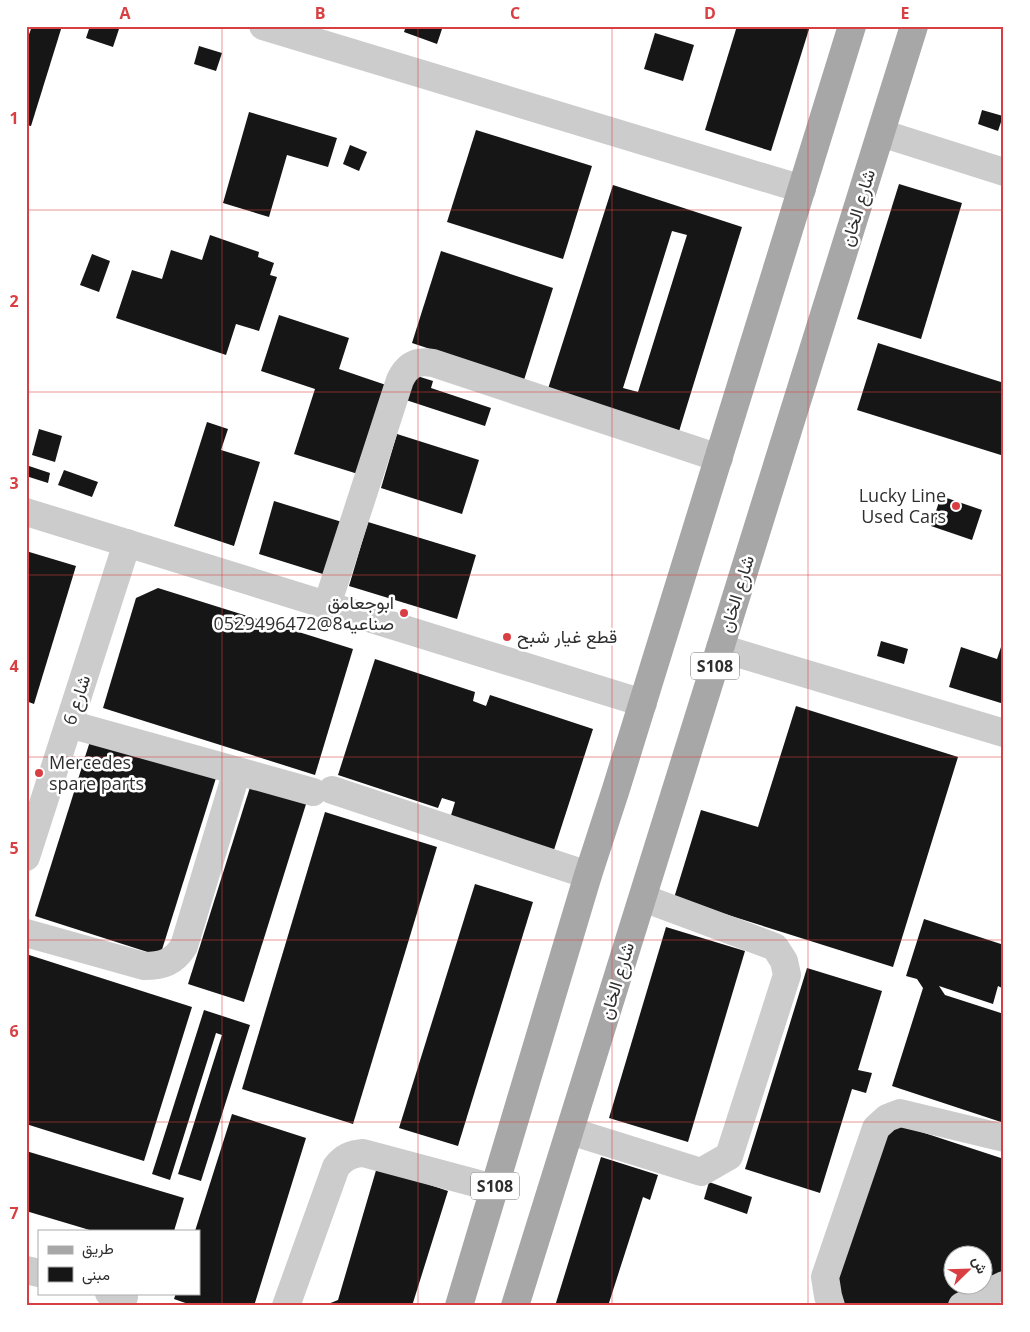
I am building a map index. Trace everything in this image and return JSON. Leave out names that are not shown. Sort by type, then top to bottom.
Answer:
[{"type":"main road","name":"S108","points":[[459,1305],[588,875],[852,26]]},
{"type":"main road","name":"شارع الخان","points":[[516,1306],[914,26]]},
{"type":"lane","points":[[263,26],[802,189]]},
{"type":"lane","points":[[881,133],[1004,172]]},
{"type":"lane","points":[[327,605],[400,380],[409,367],[417,363],[433,363],[718,458]]},
{"type":"lane","points":[[26,512],[643,703]]},
{"type":"lane","name":"شارع 6","points":[[26,857],[127,543]]},
{"type":"lane","points":[[720,648],[1004,733]]},
{"type":"lane","points":[[69,724],[237,771],[323,791],[588,875]]},
{"type":"lane","points":[[26,933],[144,966],[156,966],[168,962],[178,955],[184,946],[237,771]]},
{"type":"lane","points":[[570,1131],[701,1172],[729,1156],[787,975],[784,960],[775,948],[643,898]]},
{"type":"lane","points":[[831,1306],[825,1277],[876,1128],[887,1118],[900,1113],[1004,1138]]},
{"type":"lane","points":[[286,1306],[333,1174],[336,1167],[348,1156],[363,1153],[494,1188]]},
{"type":"lane","points":[[962,1306],[1004,1284]]},
{"type":"lane","points":[[1000,1306],[1004,1304]]},
{"type":"building","points":[[32,26],[62,26],[31,126],[26,125],[26,43]]},
{"type":"building","points":[[90,26],[120,26],[113,47],[86,38]]},
{"type":"building","points":[[406,26],[443,26],[437,44],[404,32]]},
{"type":"building","points":[[737,26],[810,26],[771,151],[705,130]]},
{"type":"building","points":[[655,33],[694,45],[683,81],[644,69]]},
{"type":"building","points":[[199,46],[222,53],[216,71],[194,64]]},
{"type":"building","points":[[982,110],[1003,116],[998,131],[978,124]]},
{"type":"building","points":[[249,112],[337,138],[328,167],[287,155],[269,217],[223,203]]},
{"type":"building","points":[[476,130],[592,166],[563,259],[447,222]]},
{"type":"building","points":[[350,145],[367,152],[359,171],[343,164]]},
{"type":"building","points":[[899,184],[962,203],[921,339],[857,319]]},
{"type":"building","points":[[613,185],[742,227],[677,438],[546,395]],"holes":[[[672,231],[687,235],[638,392],[623,388]]]},
{"type":"building","points":[[210,235],[259,252],[258,257],[274,263],[270,275],[277,277],[259,331],[236,324],[226,355],[116,318],[132,270],[162,279],[171,250],[202,260]]},
{"type":"building","points":[[441,251],[553,288],[524,380],[412,343]]},
{"type":"building","points":[[92,254],[110,261],[99,292],[80,285]]},
{"type":"building","points":[[279,315],[349,338],[339,369],[386,385],[358,474],[294,454],[315,389],[261,371]]},
{"type":"building","points":[[878,343],[1004,383],[1004,456],[857,410]]},
{"type":"building","points":[[414,375],[433,381],[431,388],[491,408],[485,426],[406,400]]},
{"type":"building","points":[[207,422],[228,429],[221,450],[260,462],[234,546],[174,526]]},
{"type":"building","points":[[39,429],[62,436],[55,462],[32,455]]},
{"type":"building","points":[[397,434],[479,460],[462,514],[381,488]]},
{"type":"building","points":[[26,465],[50,473],[48,483],[26,476]]},
{"type":"building","points":[[64,470],[98,482],[92,497],[58,485]]},
{"type":"building","points":[[941,496],[982,510],[972,540],[931,526]]},
{"type":"building","points":[[274,501],[342,522],[326,575],[259,554]]},
{"type":"building","points":[[368,522],[476,555],[457,619],[349,586]]},
{"type":"building","points":[[26,551],[76,566],[34,704],[26,701]]},
{"type":"building","points":[[158,588],[353,649],[315,775],[103,708],[136,598]]},
{"type":"building","points":[[1004,638],[1004,704],[949,687],[961,647],[997,659]]},
{"type":"building","points":[[881,641],[908,649],[904,664],[877,656]]},
{"type":"building","points":[[375,659],[475,692],[473,701],[486,706],[490,695],[593,729],[552,856],[449,822],[455,802],[442,798],[438,808],[338,775]]},
{"type":"building","points":[[796,706],[958,757],[893,967],[674,898],[701,810],[758,827]]},
{"type":"building","points":[[91,738],[216,778],[160,956],[35,916]]},
{"type":"building","points":[[251,784],[307,801],[244,1002],[188,984]]},
{"type":"building","points":[[325,812],[437,847],[353,1124],[242,1089]]},
{"type":"building","points":[[475,884],[533,902],[458,1146],[399,1128]]},
{"type":"building","points":[[924,919],[1004,945],[1004,989],[998,986],[993,1004],[939,986],[945,995],[1004,1014],[1004,1123],[892,1086],[923,988],[917,979],[906,976]]},
{"type":"building","points":[[666,927],[745,951],[688,1142],[609,1118]]},
{"type":"building","points":[[26,954],[192,1007],[144,1161],[26,1124]]},
{"type":"building","points":[[807,968],[882,991],[858,1070],[872,1073],[866,1093],[852,1089],[820,1193],[745,1169]]},
{"type":"building","points":[[204,1010],[250,1025],[201,1181],[178,1174],[222,1035],[216,1033],[170,1180],[152,1174]]},
{"type":"building","points":[[232,1114],[306,1138],[254,1306],[194,1306],[174,1299],[176,1294],[200,1294],[200,1230],[195,1230]]},
{"type":"building","points":[[900,1125],[1004,1159],[1004,1273],[992,1279],[992,1244],[942,1244],[942,1294],[965,1294],[943,1306],[842,1306],[835,1291],[883,1134]]},
{"type":"building","points":[[26,1151],[184,1198],[174,1230],[90,1230],[26,1211]]},
{"type":"building","points":[[601,1157],[658,1175],[650,1200],[643,1197],[608,1306],[555,1306]]},
{"type":"building","points":[[377,1167],[448,1191],[412,1306],[323,1306],[338,1300]]},
{"type":"building","points":[[709,1182],[752,1197],[747,1214],[704,1199]]},
{"type":"place","name":"Lucky Line Used Cars","points":[[956,506]]},
{"type":"place","name":"ابوجعامق صناعيه8@0529496472","points":[[404,613]]},
{"type":"place","name":"قطع غيار شبح","points":[[507,637]]},
{"type":"place","name":"Mercedes spare parts","points":[[39,773]]}]
